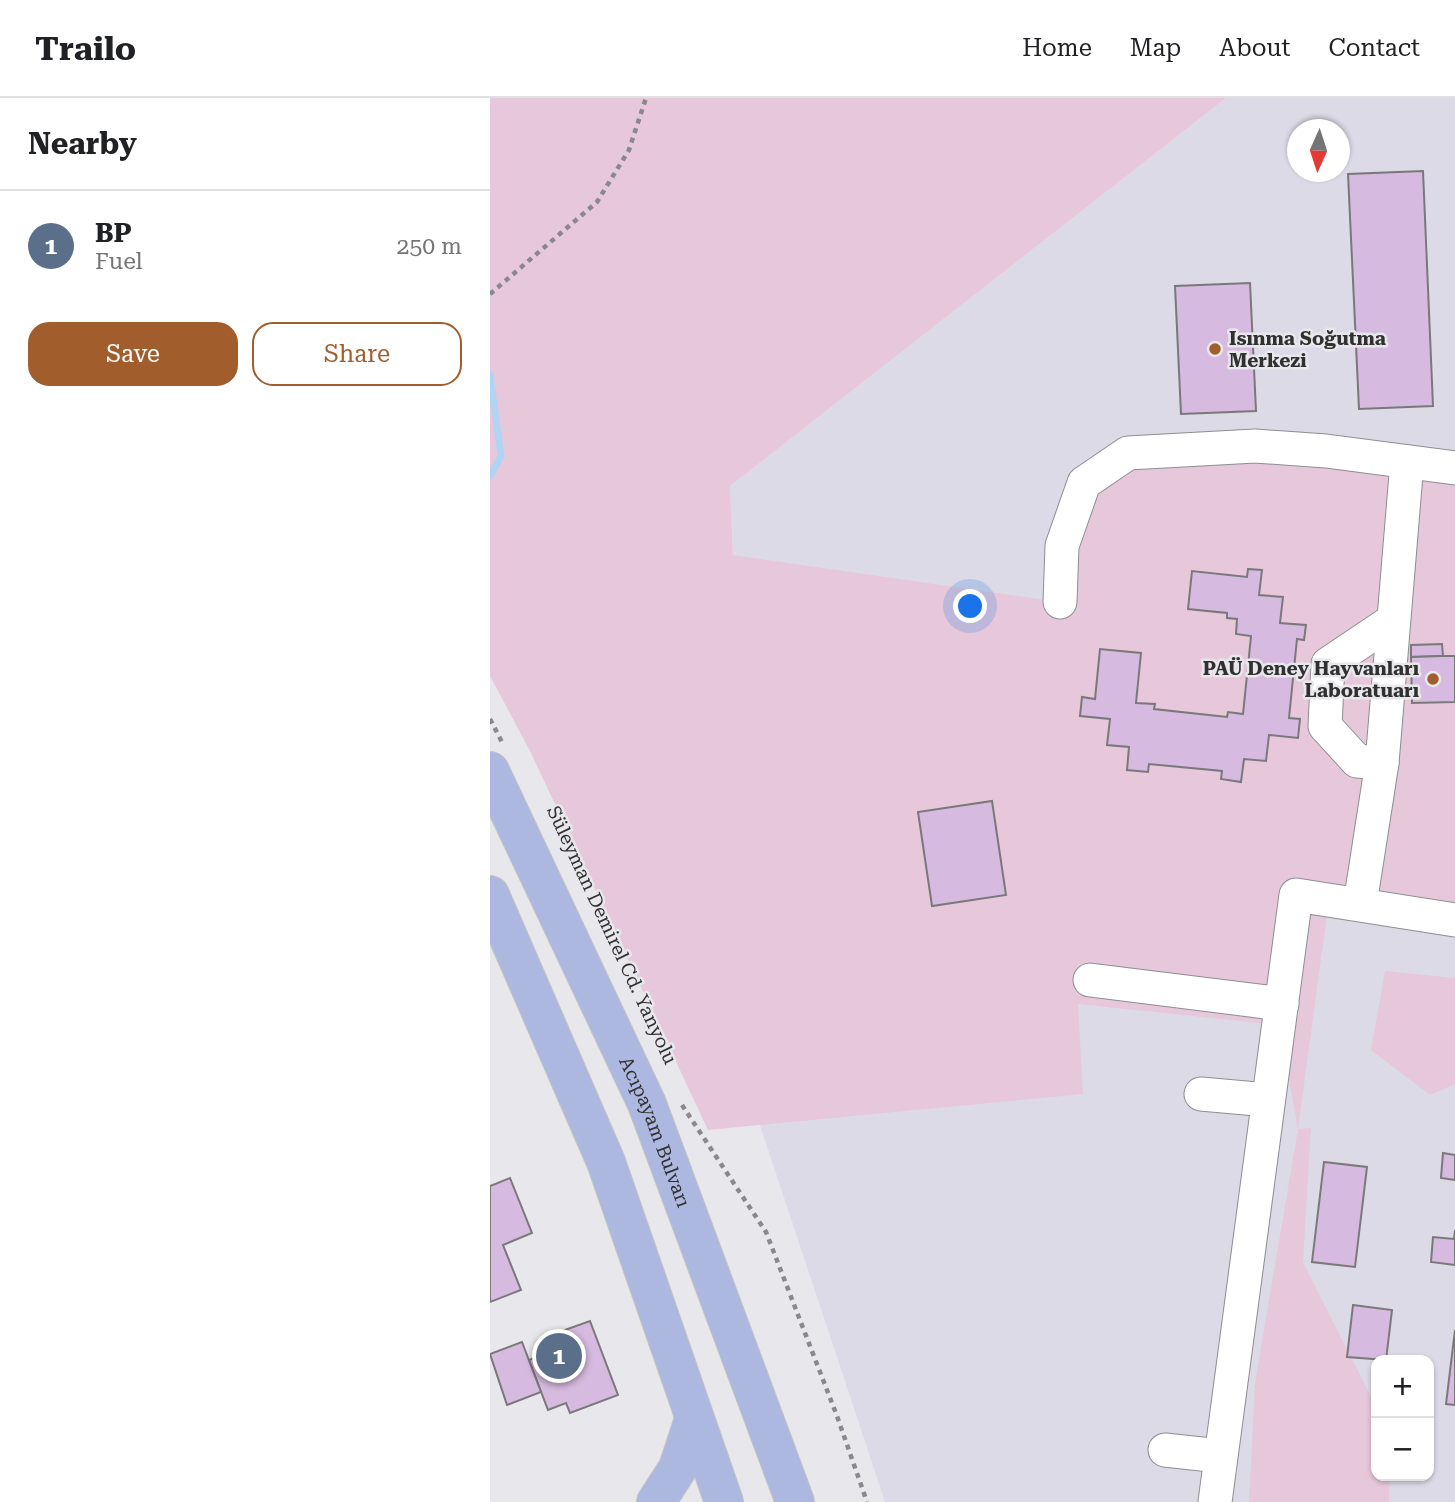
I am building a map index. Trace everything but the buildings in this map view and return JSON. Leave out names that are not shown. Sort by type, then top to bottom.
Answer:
[{"type":"main road","name":"Acıpayam Bulvarı","points":[[499,763],[647,1104],[795,1502]]},
{"type":"main road","points":[[490,895],[606,1162],[724,1502]]},
{"type":"main road","points":[[656,1502],[678,1468],[694,1419]]},
{"type":"street","points":[[1060,602],[1062,546],[1084,484],[1128,453],[1255,446],[1455,468]]},
{"type":"street","points":[[1360,904],[1382,763],[1407,462]]},
{"type":"street","points":[[1382,763],[1357,761],[1325,726],[1328,664],[1392,621]]},
{"type":"street","points":[[1215,1502],[1296,895],[1455,916]]},
{"type":"street","points":[[1090,980],[1282,1004]]},
{"type":"street","points":[[1201,1094],[1268,1100]]},
{"type":"street","points":[[1165,1450],[1220,1456]]},
{"type":"path","points":[[490,294],[597,202],[629,150],[646,98]]},
{"type":"path","points":[[490,719],[499,763]]},
{"type":"path","points":[[678,1099],[766,1232],[867,1502]]},
{"type":"shaded area","points":[[490,98],[1226,98],[730,486],[733,555],[1060,602],[1084,483],[1128,453],[1455,468],[1455,920],[1329,900],[1298,1129],[1279,1025],[1078,1004],[1083,1094],[708,1130],[530,751],[490,676]]},
{"type":"shaded area","points":[[1226,98],[1455,98],[1455,1502],[885,1502],[760,1125],[730,486]]},
{"type":"shaded area","points":[[1385,971],[1455,978],[1455,1084],[1430,1095],[1371,1050]]},
{"type":"shaded area","points":[[1311,1128],[1303,1262],[1371,1397],[1371,1481],[1390,1481],[1389,1502],[1249,1502],[1255,1383],[1298,1129]]},
{"type":"waterway","points":[[490,375],[501,456],[490,476]]},
{"type":"place","name":"Isınma Soğutma Merkezi","points":[[1215,349]]},
{"type":"place","name":"PAÜ Deney Hayvanları Laboratuarı","points":[[1433,679]]},
{"type":"place","name":"BP","points":[[559,1356]]}]
